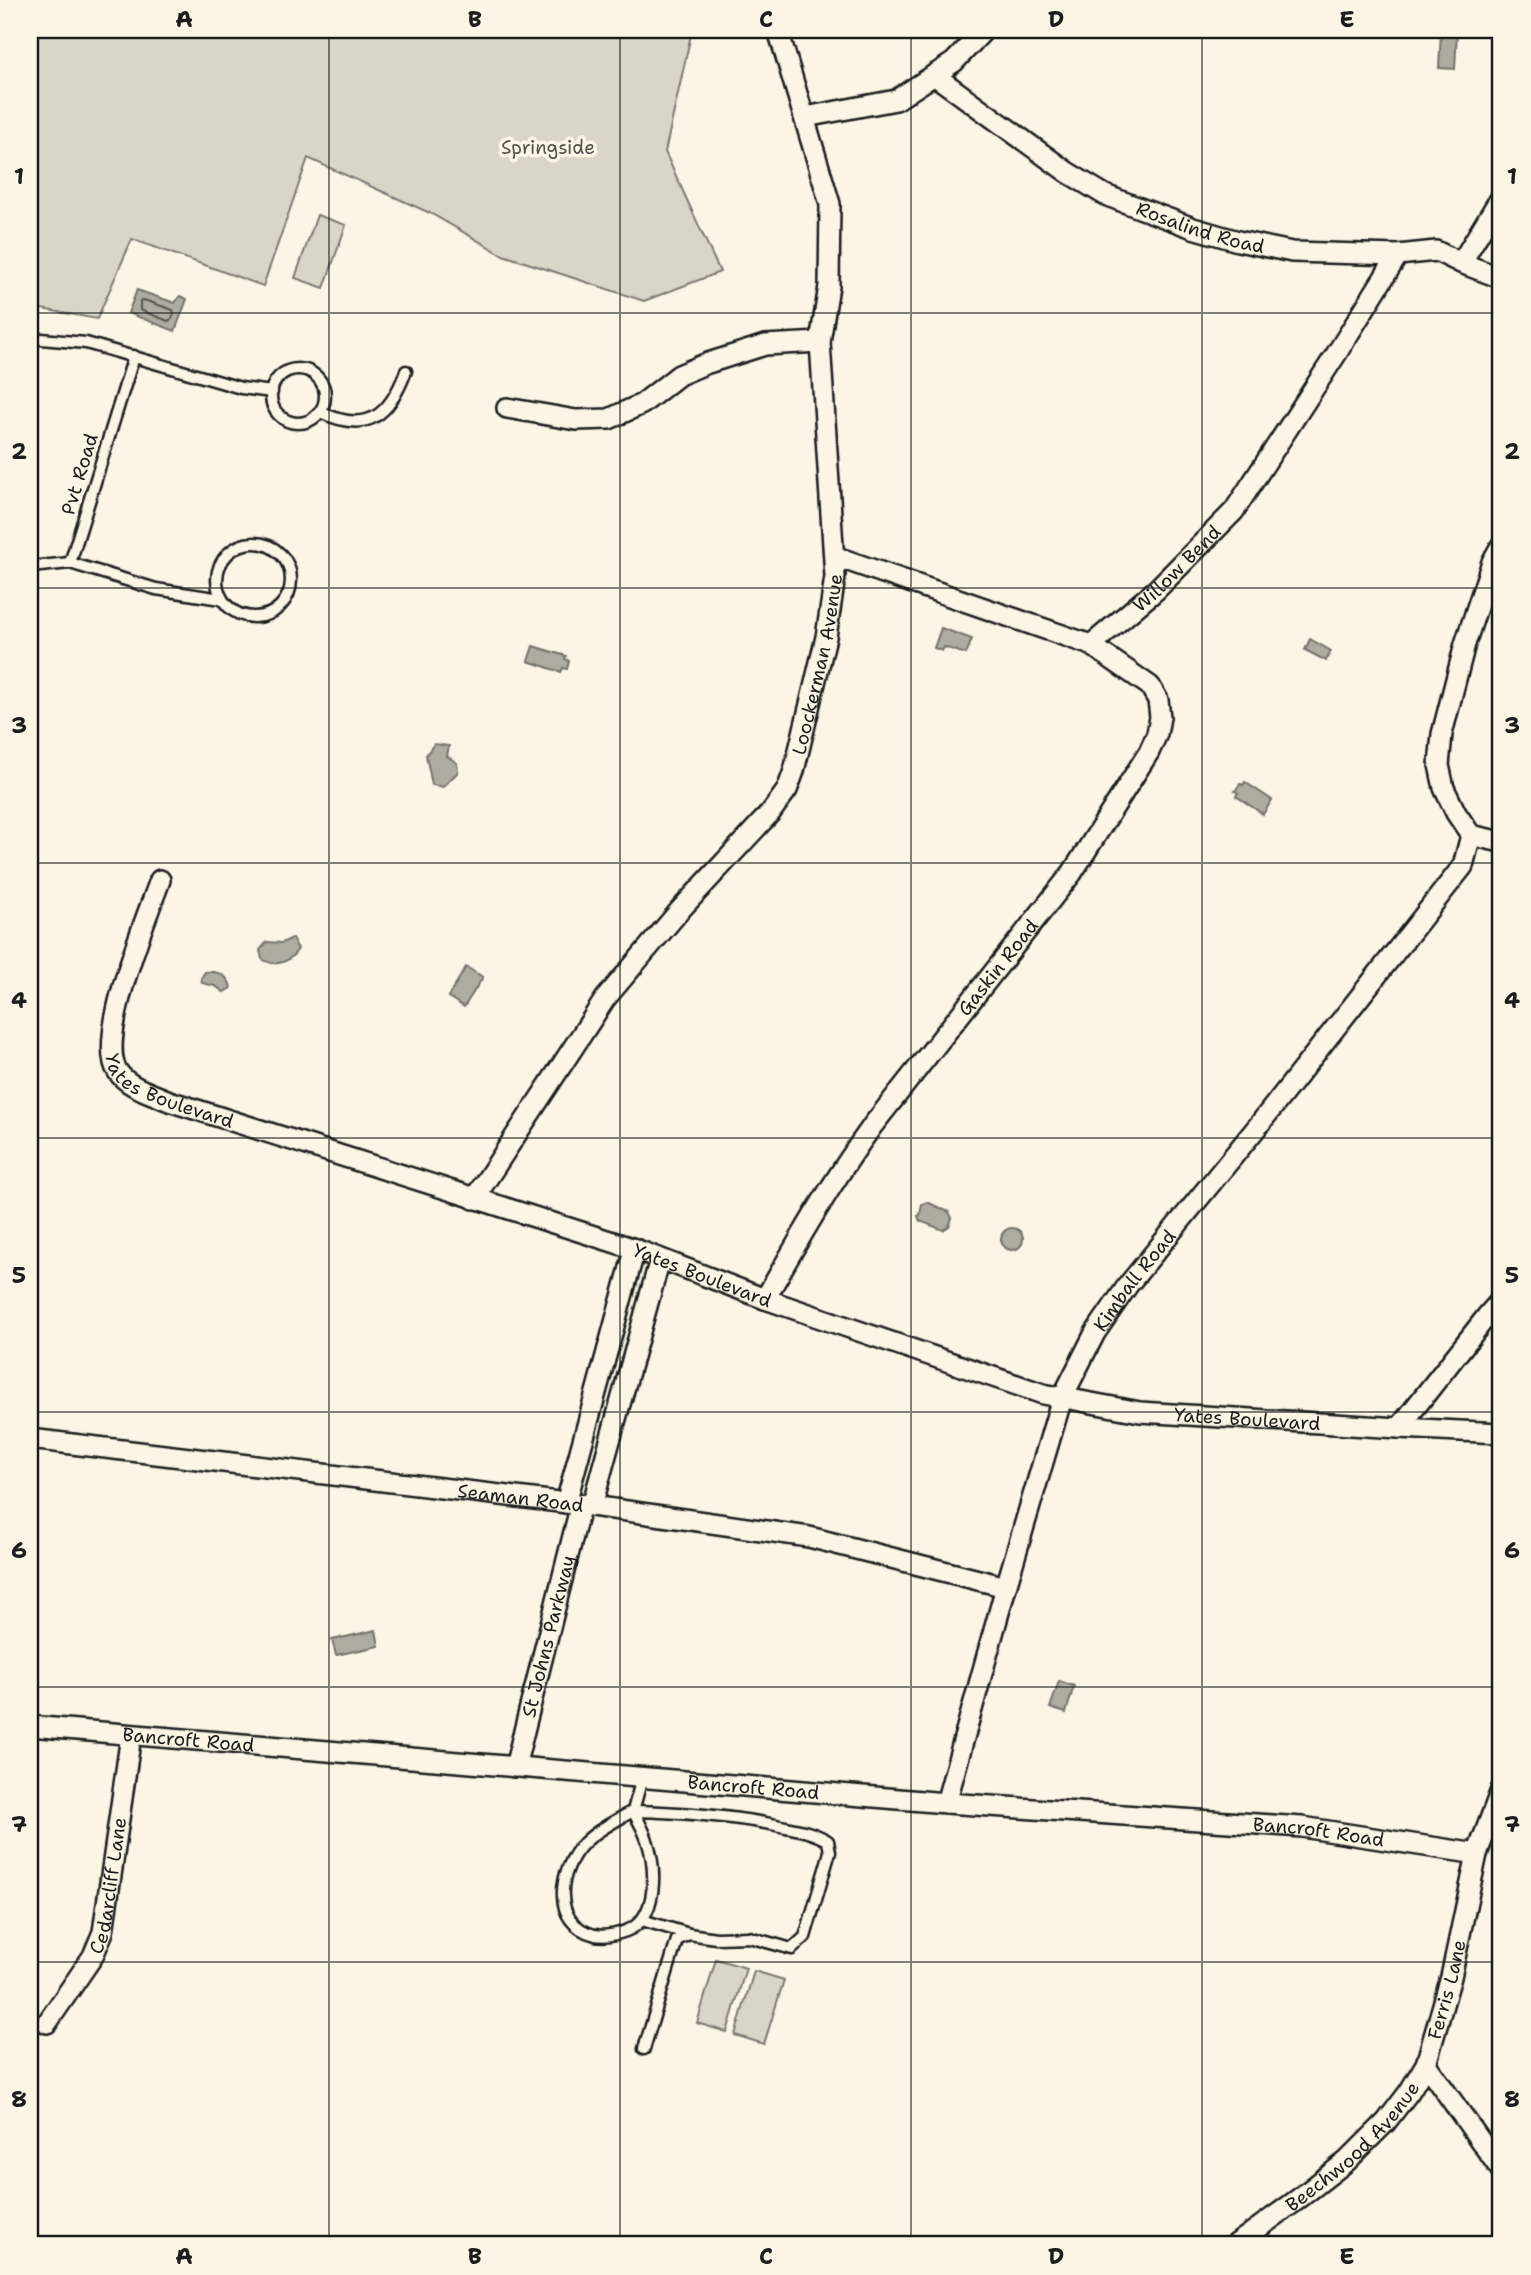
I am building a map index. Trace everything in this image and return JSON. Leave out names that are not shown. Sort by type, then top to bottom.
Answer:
[{"type":"street","name":"Loockerman Avenue","points":[[474,1199],[606,999],[681,909],[771,812],[787,790],[800,747],[826,637],[835,577],[820,342],[829,286],[831,220],[830,204],[778,30]]},
{"type":"street","points":[[805,117],[896,100],[954,62],[984,30]]},
{"type":"street","name":"Rosalind Road","points":[[934,75],[1067,172],[1105,195],[1193,228],[1292,252],[1398,255],[1436,251],[1501,278]]},
{"type":"street","points":[[1461,263],[1501,197]]},
{"type":"street","name":"Willow Bend","points":[[1091,645],[1156,590],[1234,511],[1398,255]]},
{"type":"street","points":[[507,408],[576,420],[609,419],[642,404],[678,375],[705,364],[765,345],[820,342]]},
{"type":"street","points":[[1501,546],[1492,562],[1465,644],[1443,734],[1439,765],[1444,788],[1471,835],[1501,842]]},
{"type":"street","points":[[834,556],[1091,645]]},
{"type":"street","name":"Gaskin Road","points":[[765,1299],[809,1220],[847,1160],[1072,873],[1149,752],[1157,734],[1160,717],[1158,700],[1150,686],[1091,645]]},
{"type":"street","name":"Kimball Road","points":[[946,1803],[1062,1398],[1096,1333],[1128,1285],[1258,1126],[1463,866],[1471,835]]},
{"type":"street","name":"Yates Boulevard","points":[[160,880],[120,995],[110,1054],[117,1072],[132,1085],[169,1101],[635,1249],[765,1299],[1043,1394],[1140,1412],[1501,1433]]},
{"type":"street","name":"St Johns Parkway","points":[[514,1767],[580,1504],[635,1249]]},
{"type":"street","name":"St Johns Parkway","points":[[580,1504],[660,1259]]},
{"type":"street","points":[[1399,1429],[1501,1300]]},
{"type":"street","name":"Seaman Road","points":[[30,1439],[580,1504],[809,1537],[1006,1587]]},
{"type":"street","name":"Bancroft Road","points":[[30,1726],[946,1803],[1302,1827],[1477,1854]]},
{"type":"street","name":"Cedarcliff Lane","points":[[47,2023],[93,1956],[103,1932],[131,1735]]},
{"type":"street","name":"Ferris Lane","points":[[1501,1790],[1477,1854],[1451,1977],[1426,2064],[1501,2170]]},
{"type":"street","name":"Beechwood Avenue","points":[[1235,2245],[1347,2161],[1385,2122],[1409,2092],[1426,2064]]},
{"type":"lane","points":[[30,338],[86,343],[241,387],[272,392]]},
{"type":"lane","name":"Pvt Road","points":[[71,563],[134,356]]},
{"type":"lane","points":[[304,370],[312,373],[324,386],[324,404],[320,412],[306,421],[288,421],[275,409],[272,392],[274,384],[287,372],[304,370]]},
{"type":"lane","points":[[320,412],[334,418],[357,422],[377,416],[388,409],[406,372]]},
{"type":"lane","points":[[30,567],[71,563],[156,589],[221,599],[240,615],[252,618],[276,611],[285,602],[292,578],[289,566],[273,548],[249,543],[237,547],[220,564],[217,587],[221,599]]},
{"type":"lane","points":[[642,1778],[633,1811],[647,1839],[654,1878],[651,1899],[642,1920],[630,1929],[608,1936],[593,1934],[577,1926],[565,1912],[561,1898],[566,1874],[583,1844],[633,1811],[683,1812],[750,1820],[816,1833],[828,1840],[830,1852],[805,1937],[792,1949],[749,1937],[716,1938],[689,1934],[642,1920]]},
{"type":"lane","points":[[644,2049],[677,1940],[689,1934]]},
{"type":"green space","name":"Springside","points":[[30,30],[692,30],[665,152],[720,272],[644,301],[503,255],[430,213],[308,158],[263,286],[132,239],[97,319],[30,307]]},
{"type":"green space","points":[[317,215],[346,225],[324,288],[295,278]]},
{"type":"green space","points":[[716,1959],[746,1968],[727,2032],[697,2023]]},
{"type":"green space","points":[[754,1971],[784,1980],[764,2044],[735,2035]]},
{"type":"water","points":[[1441,31],[1457,32],[1455,69],[1439,68]]},
{"type":"water","points":[[137,290],[175,303],[180,296],[187,299],[175,331],[128,313]]},
{"type":"water","points":[[941,628],[972,639],[966,654],[944,647],[942,651],[934,648]]},
{"type":"water","points":[[1310,639],[1331,651],[1326,661],[1305,650]]},
{"type":"water","points":[[533,646],[566,656],[565,659],[569,661],[567,669],[563,668],[561,672],[528,661]]},
{"type":"water","points":[[434,744],[449,746],[447,756],[457,763],[458,772],[443,787],[432,785],[426,755]]},
{"type":"water","points":[[1245,782],[1272,800],[1263,814],[1236,796],[1238,793],[1235,791]]},
{"type":"water","points":[[292,938],[298,949],[287,960],[272,963],[262,959],[260,950],[267,942],[282,943]]},
{"type":"water","points":[[466,967],[483,977],[464,1007],[448,997]]},
{"type":"water","points":[[205,972],[222,975],[231,988],[224,992],[215,986],[202,983],[201,978]]},
{"type":"water","points":[[927,1202],[949,1212],[952,1218],[949,1226],[943,1230],[920,1221],[918,1216],[922,1204]]},
{"type":"water","points":[[1012,1228],[1020,1231],[1023,1239],[1020,1247],[1012,1250],[1004,1247],[1001,1239],[1004,1231]]},
{"type":"water","points":[[376,1630],[379,1646],[336,1655],[332,1640]]},
{"type":"water","points":[[1059,1681],[1074,1686],[1066,1713],[1050,1708]]}]
